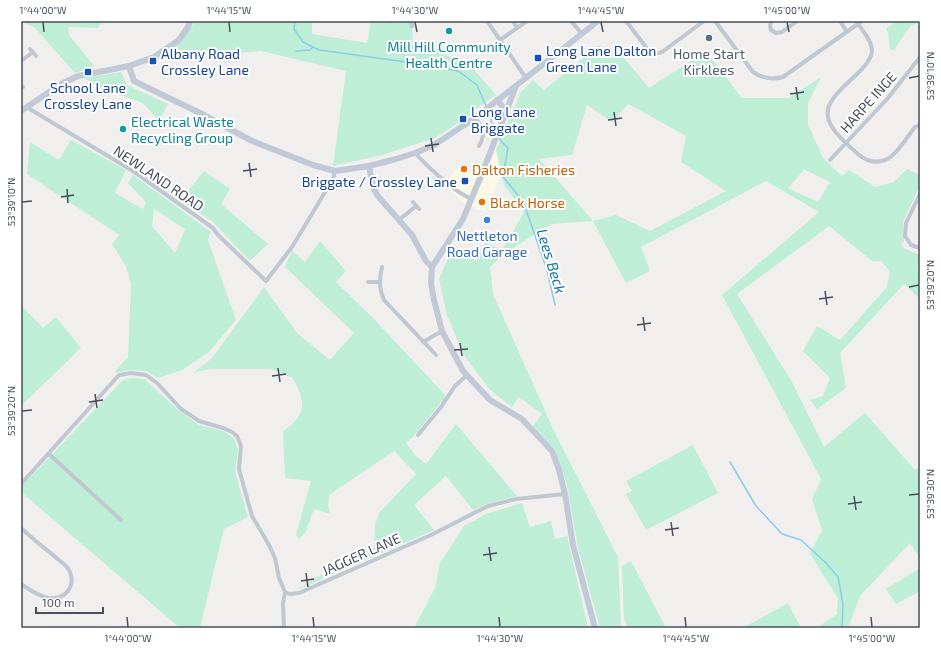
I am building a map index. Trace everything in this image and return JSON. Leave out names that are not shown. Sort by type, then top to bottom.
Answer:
[{"type":"street","points":[[21,112],[61,84],[78,76],[129,66],[154,57],[179,40],[188,27],[190,21]]},
{"type":"street","points":[[487,21],[526,78]]},
{"type":"street","points":[[512,21],[517,28]]},
{"type":"street","points":[[500,40],[527,21]]},
{"type":"street","points":[[571,21],[582,34]]},
{"type":"street","points":[[129,66],[134,81],[200,113],[252,141],[312,165],[335,171],[369,166],[414,154],[434,145],[475,118],[598,21]]},
{"type":"street","points":[[626,21],[649,51],[654,54],[662,52],[704,21]]},
{"type":"street","points":[[715,21],[753,72],[758,76],[774,79],[783,77],[860,22],[870,43],[872,51],[864,68],[830,103],[828,116],[831,126],[846,143],[866,161],[879,162],[891,158],[915,127],[920,125]]},
{"type":"street","points":[[772,21],[770,25],[771,30],[776,33],[782,32],[797,21]]},
{"type":"street","points":[[840,21],[847,32]]},
{"type":"street","points":[[21,61],[33,52]]},
{"type":"street","name":"HARPE INGE","points":[[830,160],[888,98],[920,57]]},
{"type":"street","points":[[516,86],[507,112],[463,219],[432,266],[431,283],[442,331],[463,371],[490,400],[522,419],[552,451],[559,470],[565,494],[573,545],[595,628]]},
{"type":"street","points":[[495,101],[507,112]]},
{"type":"street","name":"NEWLAND ROAD","points":[[28,108],[133,171],[213,228],[218,235],[266,281],[292,247],[333,179],[335,171]]},
{"type":"street","points":[[475,118],[481,125],[484,132],[483,139],[479,146]]},
{"type":"street","points":[[414,154],[427,167],[464,196],[472,199]]},
{"type":"street","points":[[369,166],[373,187],[377,195],[412,235],[426,261],[432,266]]},
{"type":"street","points":[[920,194],[906,223],[905,236],[911,245],[920,248]]},
{"type":"street","points":[[399,220],[416,205]]},
{"type":"street","points":[[382,267],[379,282],[384,300],[436,355]]},
{"type":"street","points":[[368,282],[379,282]]},
{"type":"street","points":[[423,342],[442,331]]},
{"type":"street","points":[[21,484],[119,375],[131,373],[146,375],[157,383],[181,409],[198,421],[223,428],[237,436],[241,446],[239,470],[252,516],[270,545],[275,558],[279,578],[285,592],[283,603],[284,628]]},
{"type":"street","points":[[418,435],[437,410],[441,408],[455,386],[467,375]]},
{"type":"street","points":[[49,454],[122,520]]},
{"type":"street","name":"JAGGER LANE","points":[[285,592],[290,594],[299,593],[431,535],[488,506],[516,499],[565,494]]},
{"type":"street","points":[[21,528],[66,567],[71,576],[72,584],[68,592],[58,598],[50,598],[39,595],[21,584]]},
{"type":"shaded area","points":[[496,150],[501,175],[485,212],[465,204],[444,185],[461,163],[473,174],[485,178]]},
{"type":"green space","points":[[22,21],[101,21],[99,28],[68,27],[69,35],[94,66],[75,73],[35,28]]},
{"type":"green space","points":[[195,21],[312,21],[312,34],[367,43],[371,21],[390,23],[410,21],[412,27],[413,48],[435,51],[469,64],[496,95],[473,111],[469,116],[435,138],[382,155],[333,166],[346,71],[261,51],[157,59],[179,42]]},
{"type":"green space","points":[[896,21],[920,21],[920,23],[917,22],[913,26],[911,25],[894,50],[890,50],[888,33],[886,29]]},
{"type":"green space","points":[[599,45],[610,58],[619,52],[649,88],[706,51],[742,98],[789,98],[821,77],[808,103],[808,124],[823,158],[842,176],[849,170],[875,187],[894,182],[907,169],[920,175],[920,185],[903,222],[904,243],[901,242],[903,248],[920,255],[920,263],[917,268],[920,266],[920,299],[904,284],[840,353],[846,388],[817,409],[810,400],[823,396],[830,378],[803,351],[817,326],[840,340],[887,287],[890,271],[881,261],[872,261],[829,226],[737,294],[792,382],[824,447],[865,413],[915,470],[920,467],[920,559],[910,543],[860,596],[848,628],[822,628],[821,625],[837,614],[838,598],[810,554],[822,530],[812,499],[821,479],[722,295],[819,212],[766,181],[641,247],[650,271],[626,283],[593,221],[551,224],[507,252],[490,267],[493,294],[554,431],[618,557],[621,628],[600,628],[578,548],[567,485],[555,449],[533,426],[542,414],[519,397],[512,407],[490,390],[463,354],[447,315],[439,279],[452,249],[477,261],[485,242],[502,250],[524,212],[504,185],[496,150],[521,92],[533,80],[544,90]],"holes":[[[628,104],[686,136],[681,162],[726,191],[650,231],[616,215],[593,221],[539,159],[572,155],[587,105],[612,122]],[[803,169],[830,182],[818,202],[788,188],[803,171]]]},
{"type":"green space","points":[[121,72],[127,85],[168,104],[159,121],[143,103],[101,88],[84,78]]},
{"type":"green space","points":[[71,140],[126,170],[115,193],[143,209],[146,202],[128,183],[133,175],[211,232],[208,240],[236,320],[208,353],[182,370],[158,378],[147,371],[128,370],[117,373],[115,371],[128,357],[131,284],[126,266],[112,244],[119,235],[27,174],[30,142],[59,160]],"holes":[[[154,209],[185,229],[175,253],[152,226]]]},
{"type":"green space","points":[[204,171],[230,189],[221,204],[268,244],[250,261],[212,221],[180,201]]},
{"type":"green space","points":[[320,241],[346,271],[336,282],[374,319],[446,396],[412,438],[406,443],[415,455],[426,464],[456,424],[517,496],[487,504],[473,510],[446,476],[414,505],[434,530],[297,590],[319,576],[374,548],[375,525],[379,513],[416,474],[394,451],[329,495],[328,506],[331,514],[314,509],[306,531],[299,539],[296,535],[311,481],[285,478],[283,431],[297,419],[302,408],[300,395],[293,378],[271,369],[210,369],[193,373],[212,358],[264,287],[297,333],[330,360],[354,333],[285,267],[292,251],[305,262]]},
{"type":"green space","points":[[21,305],[43,328],[56,317],[81,348],[21,406]]},
{"type":"green space","points":[[132,378],[144,379],[177,409],[199,425],[224,431],[234,439],[238,450],[235,472],[248,517],[224,529],[200,628],[180,628],[21,492],[21,487],[123,380]]},
{"type":"green space","points":[[693,445],[718,493],[646,530],[626,494],[632,491],[626,481]]},
{"type":"green space","points":[[522,503],[530,527],[551,521],[555,539],[567,536],[588,628],[414,628],[435,588],[440,563],[464,526],[486,514]]},
{"type":"green space","points":[[631,561],[666,628],[628,628],[624,619],[622,566]]},
{"type":"green space","points":[[920,568],[920,591],[896,604],[886,589]]},
{"type":"green space","points":[[788,603],[801,628],[743,628]]},
{"type":"waterway","name":"Lees Beck","points":[[295,21],[294,29],[303,42],[319,50],[458,71],[477,85],[486,106]]},
{"type":"waterway","points":[[296,51],[310,50],[313,47]]},
{"type":"waterway","name":"Lees Beck","points":[[489,111],[495,132]]},
{"type":"waterway","name":"Lees Beck","points":[[498,137],[508,148],[503,177],[523,201],[547,270],[555,305]]},
{"type":"waterway","name":"Lees Beck","points":[[730,462],[756,506],[782,534],[801,540],[826,563],[838,577],[843,604],[842,628]]},
{"type":"place","name":"Mill Hill Community Health Centre","points":[[449,31]]},
{"type":"place","name":"Home Start Kirklees","points":[[709,38]]},
{"type":"place","name":"Long Lane Dalton Green Lane","points":[[538,58]]},
{"type":"place","name":"Albany Road Crossley Lane","points":[[153,61]]},
{"type":"place","name":"School Lane Crossley Lane","points":[[88,72]]},
{"type":"place","name":"Long Lane Briggate","points":[[463,119]]},
{"type":"place","name":"Electrical Waste Recycling Group","points":[[123,129]]},
{"type":"place","name":"Dalton Fisheries","points":[[464,169]]},
{"type":"place","name":"Briggate / Crossley Lane","points":[[465,181]]},
{"type":"place","name":"Black Horse","points":[[482,202]]},
{"type":"place","name":"Nettleton Road Garage","points":[[487,220]]}]
